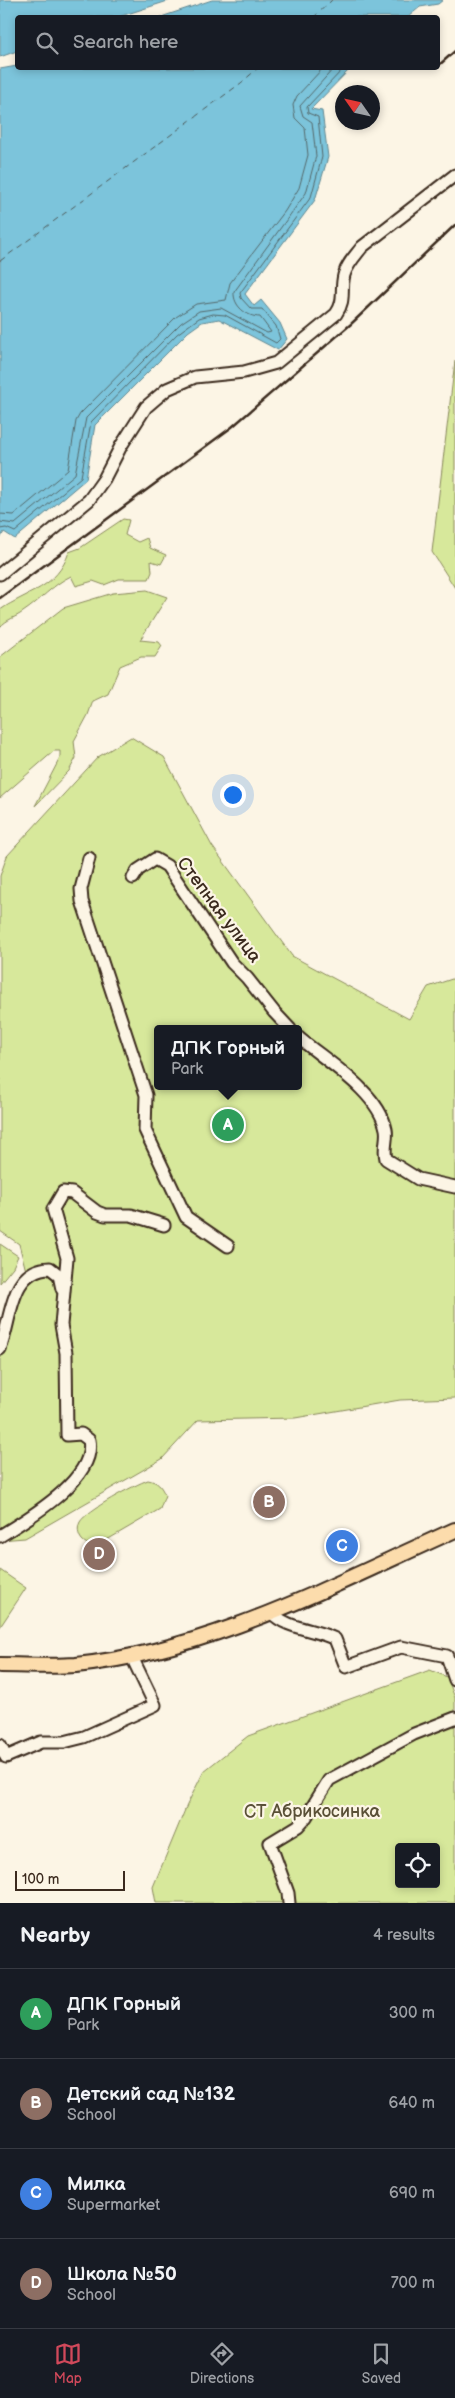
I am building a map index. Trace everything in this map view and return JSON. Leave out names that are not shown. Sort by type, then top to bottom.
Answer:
[{"type":"main road","points":[[0,1665],[77,1665],[131,1655],[189,1640],[271,1612],[455,1530]]},
{"type":"street","points":[[0,574],[89,500],[104,479],[121,446],[146,407],[166,389],[195,376],[244,372],[276,363],[336,314],[342,305],[344,274],[350,262],[362,247],[455,175]]},
{"type":"street","points":[[89,858],[81,889],[82,901],[146,1095],[145,1130],[186,1217],[228,1246]]},
{"type":"street","name":"Степная улица","points":[[133,878],[138,870],[155,859],[167,866],[232,962],[286,1025]]},
{"type":"street","points":[[302,1040],[354,1082],[370,1099],[386,1129],[383,1149],[386,1159],[418,1179],[455,1187]]},
{"type":"street","points":[[0,1536],[38,1512],[65,1491],[82,1467],[90,1448],[89,1440],[81,1434],[67,1435],[66,1353],[61,1325],[67,1258],[53,1209],[63,1192],[72,1193],[97,1212],[105,1215],[131,1215],[164,1226]]},
{"type":"street","points":[[0,1348],[13,1299],[26,1276],[36,1268],[50,1268],[59,1275],[64,1295]]},
{"type":"street","points":[[271,1612],[278,1620],[335,1639],[346,1667],[401,1647],[447,1656],[455,1680]]},
{"type":"street","points":[[0,1745],[6,1757],[41,1742],[64,1742],[84,1737],[155,1705],[131,1655]]},
{"type":"street","points":[[289,1903],[288,1893],[279,1874],[270,1843],[298,1826],[306,1817],[329,1780],[414,1734],[455,1718]]},
{"type":"green space","points":[[455,361],[455,588],[432,552]]},
{"type":"green space","points":[[123,519],[129,520],[125,535],[138,542],[147,538],[150,548],[166,555],[161,564],[151,561],[152,572],[149,579],[119,579],[104,585],[93,581],[76,586],[71,576],[0,627],[0,610],[49,581],[64,564],[69,552],[80,548]]},
{"type":"green space","points":[[147,590],[167,597],[140,640],[159,642],[162,646],[155,657],[141,657],[120,666],[108,694],[93,701],[74,741],[76,758],[69,771],[35,806],[60,758],[60,751],[54,751],[0,798],[0,657],[63,608],[113,593]]},
{"type":"green space","points":[[131,737],[164,757],[212,846],[292,956],[409,1019],[428,987],[455,978],[455,1398],[400,1400],[295,1418],[198,1420],[162,1459],[25,1538],[0,1540],[0,1344],[26,1271],[19,1244],[0,1231],[0,876],[7,856],[98,757]]},
{"type":"green space","points":[[0,1244],[18,1256],[13,1267],[0,1283]]},
{"type":"green space","points":[[148,1480],[159,1485],[165,1495],[160,1509],[100,1544],[91,1545],[82,1540],[78,1527],[84,1517],[111,1498]]},
{"type":"green space","points":[[0,1570],[26,1588],[0,1627]]},
{"type":"green space","name":"СТ Абрикосинка","points":[[430,1670],[447,1677],[455,1698],[455,1903],[156,1903],[153,1887],[187,1805],[204,1771],[248,1736]]},
{"type":"water","points":[[0,0],[171,0],[124,15],[15,15],[15,52],[0,57]]},
{"type":"water","points":[[212,0],[443,0],[438,4],[420,7],[410,15],[167,15]]},
{"type":"water","points":[[15,66],[15,70],[349,70],[311,109],[322,111],[328,157],[315,200],[245,294],[254,306],[261,300],[280,323],[287,339],[278,350],[219,319],[202,322],[188,332],[95,425],[86,479],[15,539],[4,532],[0,539],[0,69]]},
{"type":"ferry route","points":[[316,15],[332,0]]},
{"type":"ferry route","points":[[0,261],[241,83],[256,70]]},
{"type":"railway","points":[[440,64],[455,51]]},
{"type":"railway","points":[[0,598],[232,427],[351,324],[455,225]]},
{"type":"place","name":"ДПК Горный","points":[[228,1125]]},
{"type":"place","name":"Детский сад №132","points":[[269,1502]]},
{"type":"place","name":"Милка","points":[[342,1546]]},
{"type":"place","name":"Школа №50","points":[[99,1554]]}]
